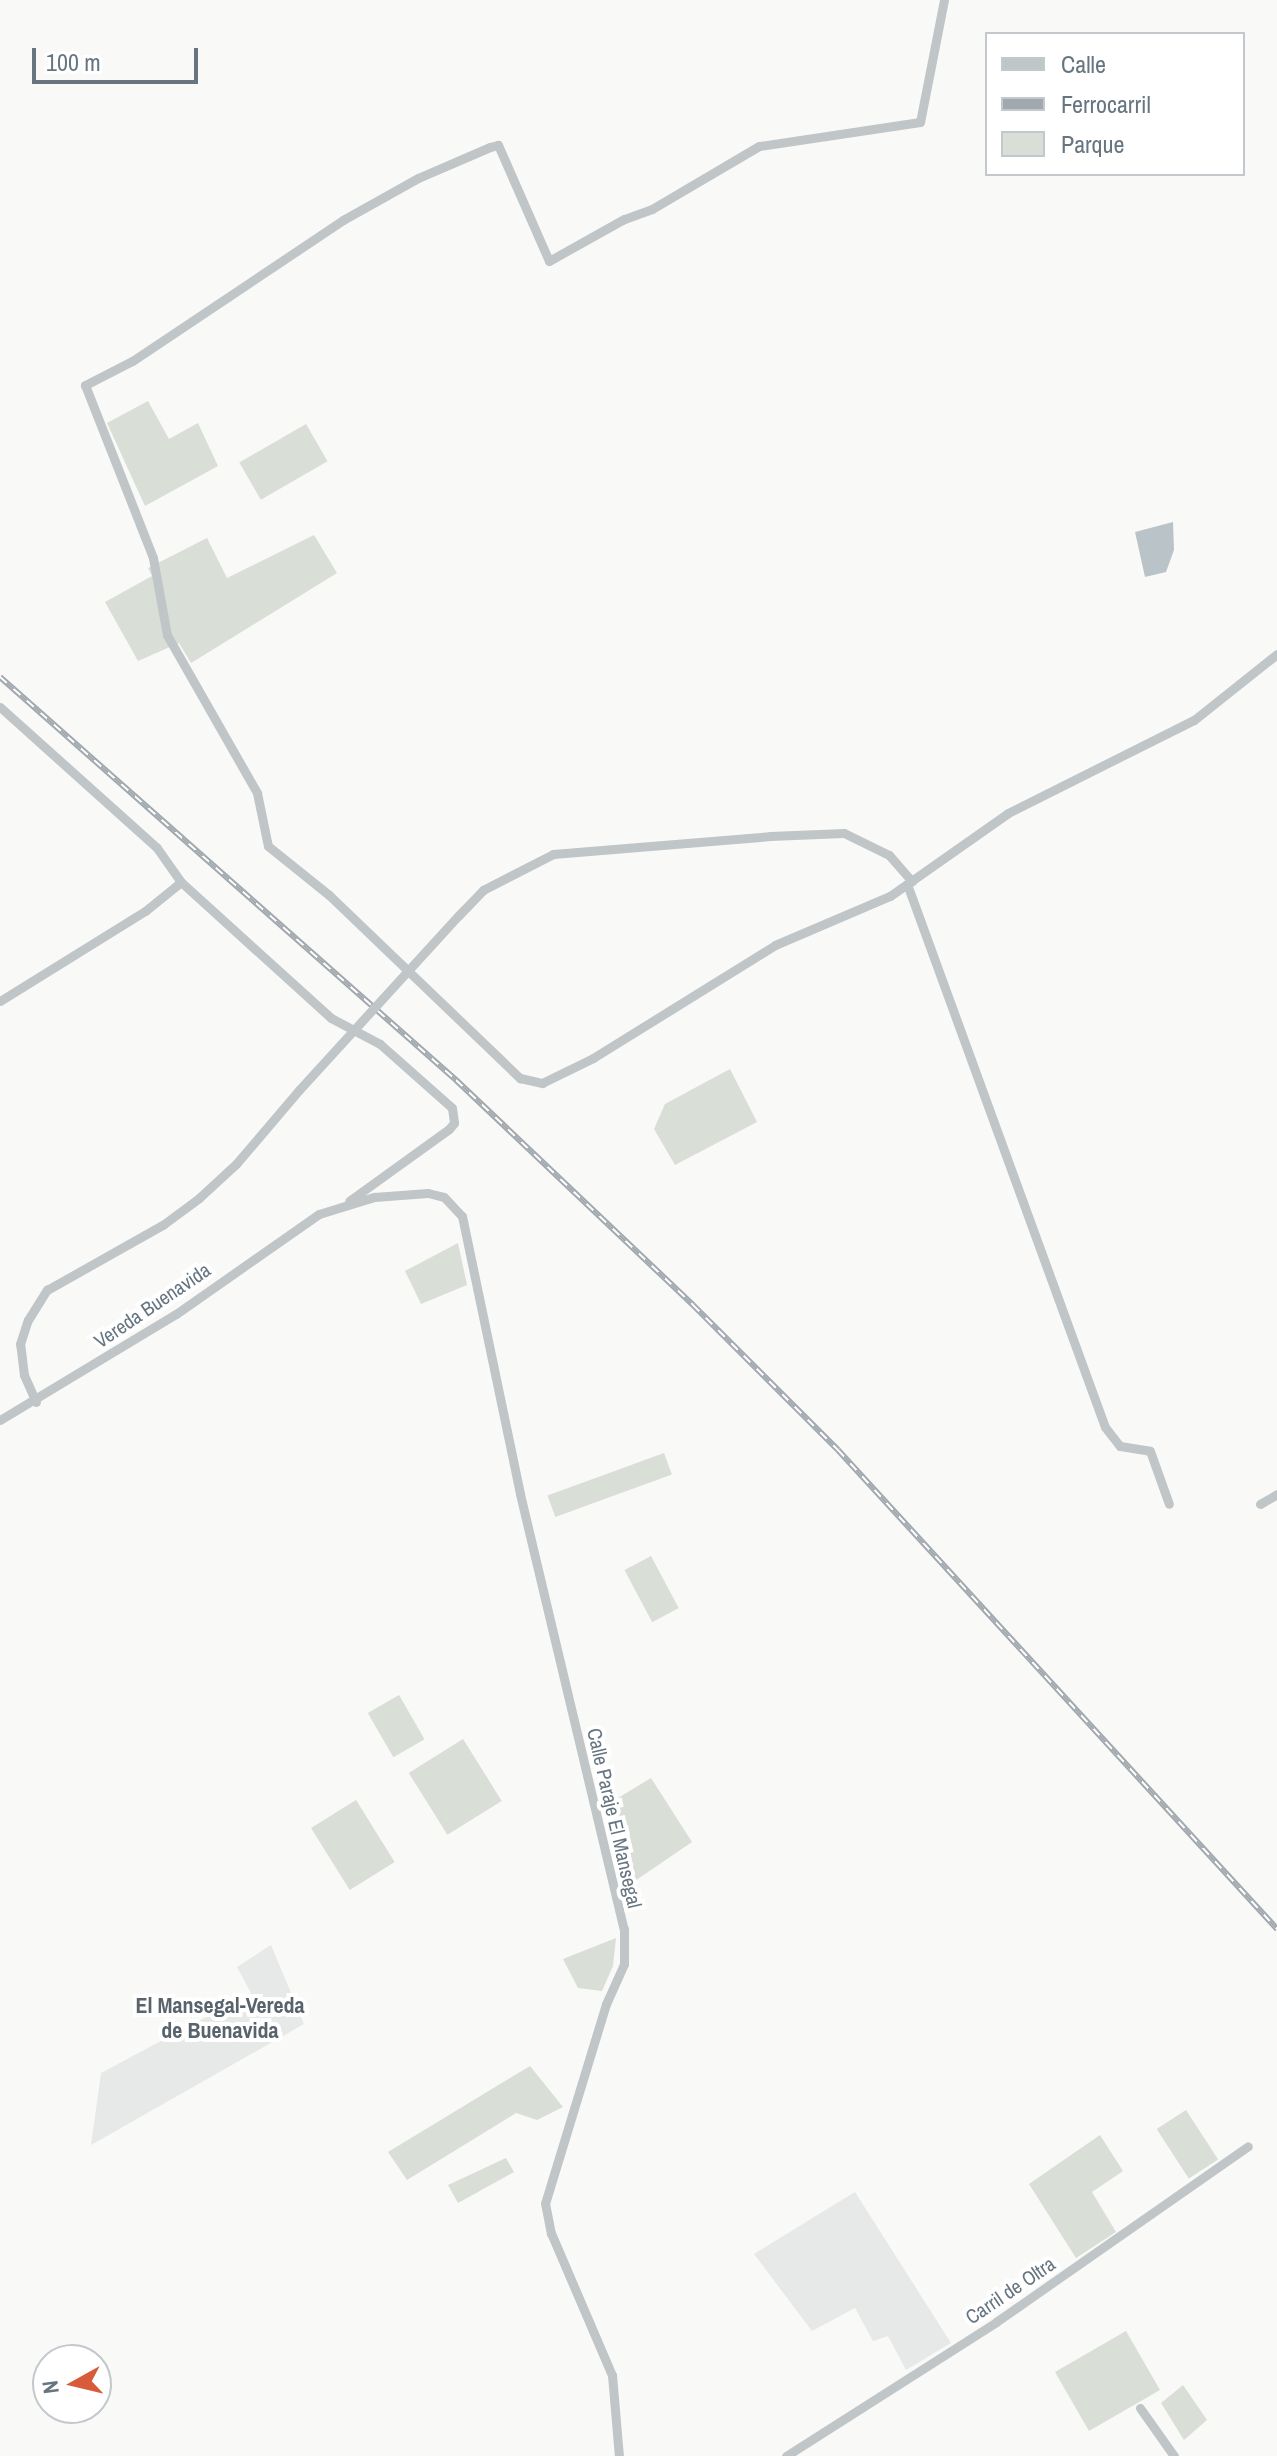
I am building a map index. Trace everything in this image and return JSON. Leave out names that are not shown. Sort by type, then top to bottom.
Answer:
[{"type":"street","points":[[944,0],[920,122],[759,146],[684,192],[549,261],[498,145],[490,147],[418,178],[343,220],[132,361],[85,385],[153,558],[167,635],[257,793],[268,846],[329,895],[525,1082],[556,1077],[775,945],[873,904],[910,882],[1008,813],[1194,720],[1277,654]]},
{"type":"street","points":[[0,707],[157,848],[181,882],[331,1018],[380,1044],[452,1108],[454,1123],[449,1129],[347,1203]]},
{"type":"street","points":[[36,1402],[24,1375],[20,1344],[28,1320],[47,1290],[164,1224],[199,1198],[236,1164],[299,1090],[483,890],[553,854],[844,833],[889,855],[910,882],[1105,1427],[1120,1446],[1150,1451],[1169,1504]]},
{"type":"street","points":[[0,1001],[145,911],[181,882]]},
{"type":"street","name":"Calle Paraje El Mansegal","points":[[347,1203],[428,1193],[454,1206],[470,1239],[524,1510],[624,1929],[624,1964],[606,2004],[545,2203],[551,2233],[612,2375],[619,2456]]},
{"type":"street","name":"Vereda Buenavida","points":[[0,1420],[36,1402],[319,1214],[347,1203]]},
{"type":"street","points":[[1260,1504],[1277,1494]]},
{"type":"street","name":"Carril de Oltra","points":[[786,2456],[996,2322],[1248,2146]]},
{"type":"street","points":[[1140,2408],[1174,2456]]},
{"type":"shaded area","points":[[1173,522],[1174,550],[1166,572],[1145,577],[1135,532]]},
{"type":"shaded area","points":[[271,1945],[304,2024],[91,2145],[101,2073],[251,1993],[237,1967]]},
{"type":"shaded area","points":[[855,2192],[951,2343],[906,2370],[888,2336],[873,2341],[855,2308],[812,2331],[754,2254]]},
{"type":"green space","points":[[148,401],[169,439],[198,423],[218,466],[145,506],[107,423]]},
{"type":"green space","points":[[306,424],[328,461],[261,500],[239,463]]},
{"type":"green space","points":[[314,535],[337,573],[191,663],[179,643],[138,661],[105,602],[152,576],[148,568],[207,538],[227,578]]},
{"type":"green space","points":[[730,1069],[757,1122],[675,1165],[654,1129],[665,1104]]},
{"type":"green space","points":[[458,1243],[467,1285],[421,1304],[405,1271]]},
{"type":"green space","points":[[664,1453],[672,1475],[555,1517],[547,1495]]},
{"type":"green space","points":[[651,1556],[679,1608],[652,1622],[625,1570]]},
{"type":"green space","points":[[399,1695],[424,1739],[393,1757],[368,1713]]},
{"type":"green space","points":[[463,1739],[502,1801],[447,1835],[409,1773]]},
{"type":"green space","points":[[651,1778],[692,1842],[626,1887],[608,1804]]},
{"type":"green space","points":[[356,1800],[395,1862],[350,1890],[311,1828]]},
{"type":"green space","points":[[616,1938],[613,1966],[602,1991],[578,1988],[563,1959]]},
{"type":"green space","points":[[530,2066],[563,2107],[537,2120],[516,2113],[407,2180],[388,2152]]},
{"type":"green space","points":[[1186,2110],[1218,2159],[1189,2179],[1157,2129]]},
{"type":"green space","points":[[1100,2135],[1123,2171],[1092,2192],[1116,2232],[1076,2258],[1029,2184]]},
{"type":"green space","points":[[506,2158],[514,2172],[458,2203],[448,2185]]},
{"type":"green space","points":[[1126,2331],[1160,2390],[1089,2431],[1055,2372]]},
{"type":"green space","points":[[1183,2385],[1207,2420],[1184,2440],[1161,2403]]},
{"type":"railway","points":[[0,677],[456,1080],[693,1305],[838,1450],[1277,1929]]},
{"type":"district","name":"El Mansegal-Vereda de Buenavida","points":[[220,2018]]}]
